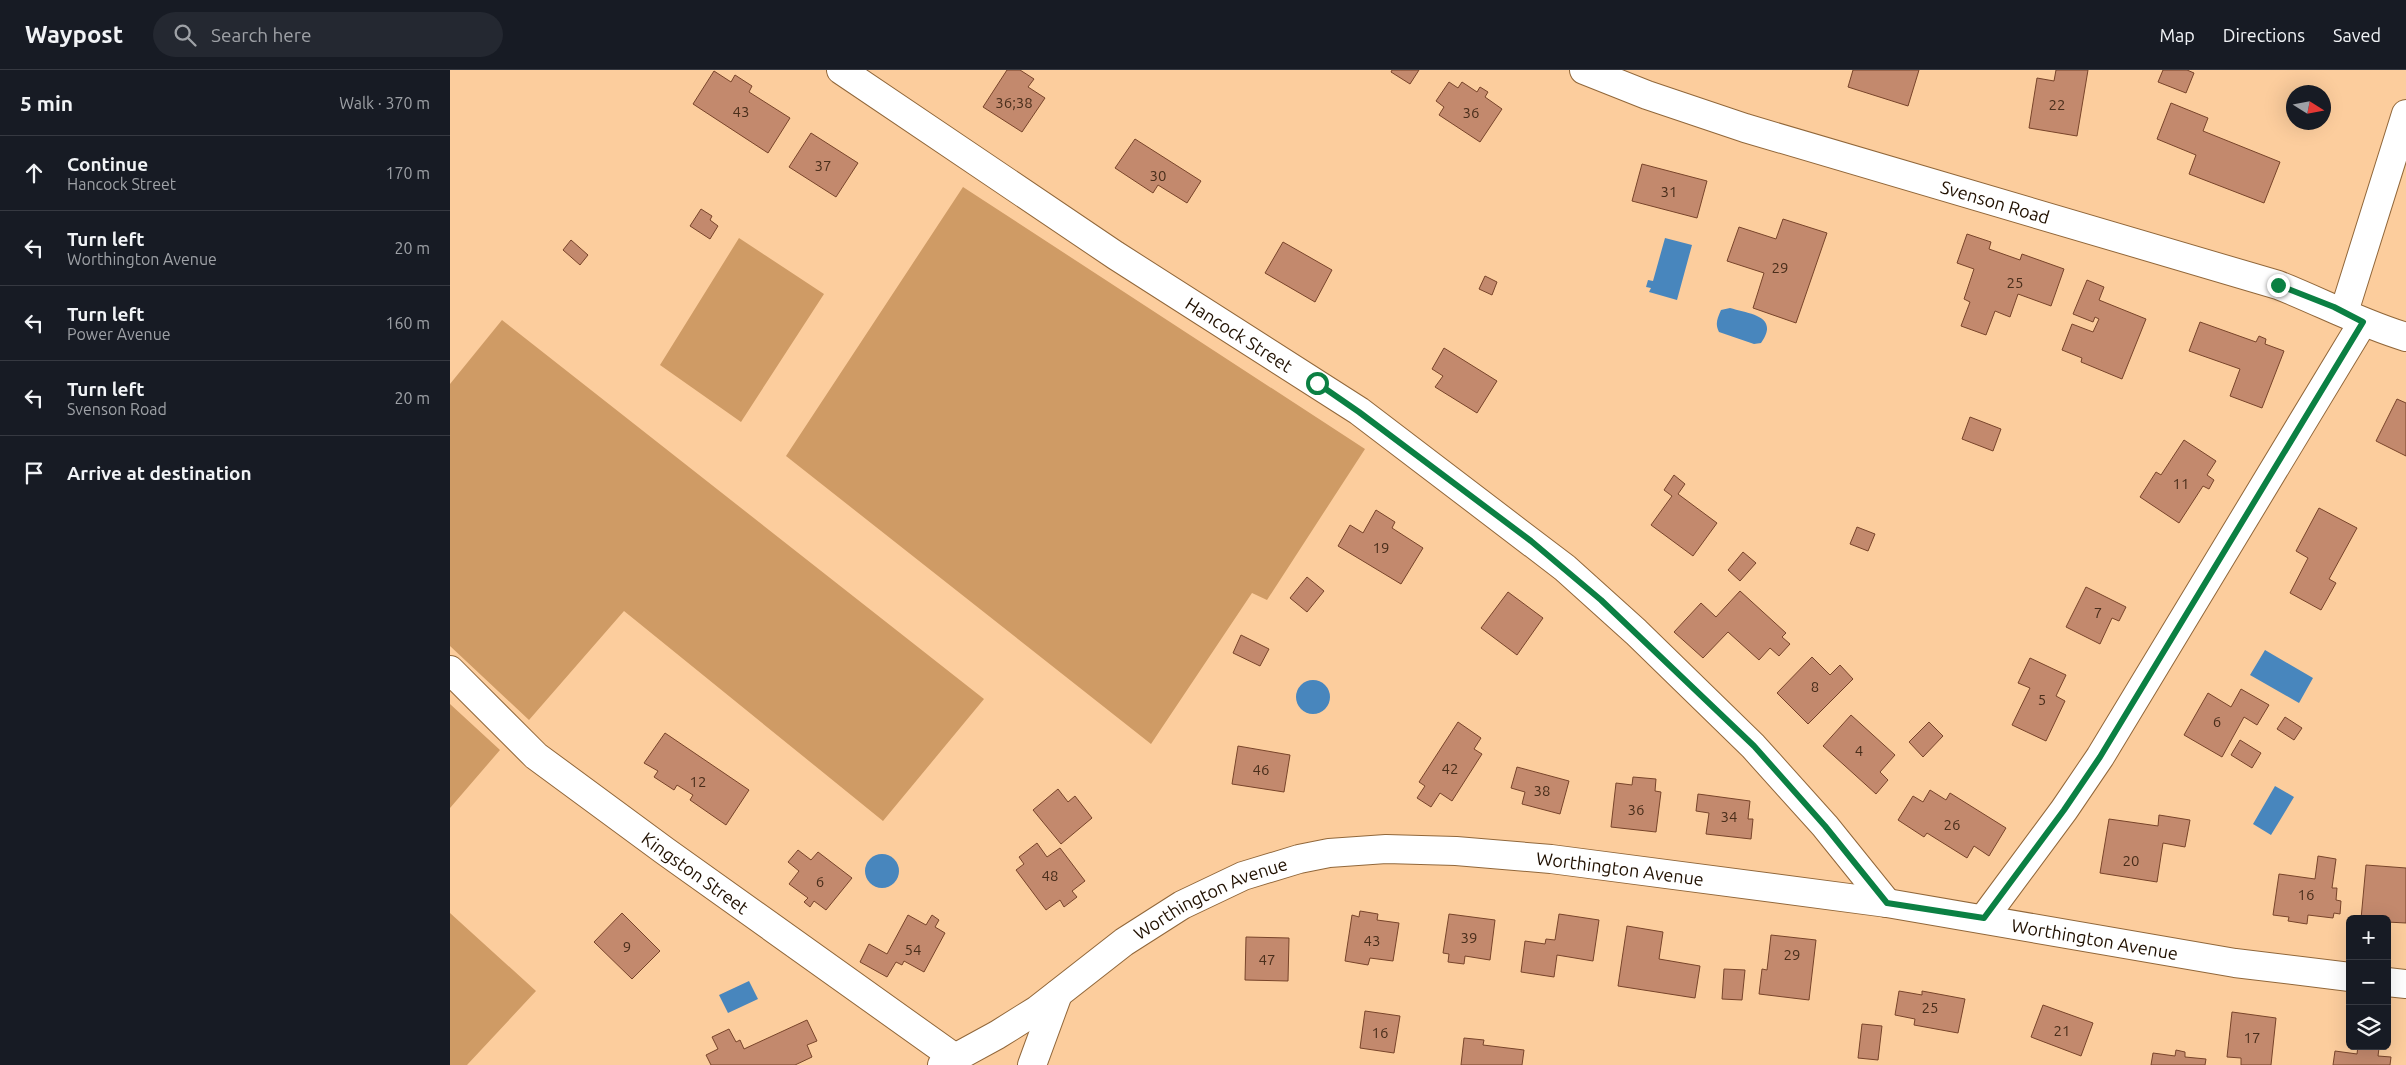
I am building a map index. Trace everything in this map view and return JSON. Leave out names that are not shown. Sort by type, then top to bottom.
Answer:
[{"type":"street","name":"Hancock Street","points":[[841,70],[1115,255],[1359,412],[1558,563],[1636,632],[1754,746],[1825,826],[1887,903]]},
{"type":"street","name":"Svenson Road","points":[[1584,70],[1656,98],[1745,128],[2278,285],[2406,337]]},
{"type":"street","points":[[1984,918],[2059,817],[2100,757],[2353,317],[2406,114]]},
{"type":"street","name":"Kingston Street","points":[[450,670],[536,756],[949,1062]]},
{"type":"street","name":"Worthington Avenue","points":[[949,1062],[997,1035],[1058,994],[1124,942],[1182,905],[1243,876],[1329,852],[1386,849],[1460,851],[1551,859],[1887,903],[1984,918],[2235,963],[2346,977]]},
{"type":"street","points":[[2391,982],[2406,984]]},
{"type":"street","points":[[1032,1065],[1058,994]]},
{"type":"shaded area","points":[[963,187],[1365,449],[1267,600],[1252,593],[1151,744],[786,456]]},
{"type":"shaded area","points":[[739,238],[824,294],[741,422],[660,365]]},
{"type":"shaded area","points":[[502,320],[984,699],[883,821],[624,611],[529,720],[450,646],[450,384]]},
{"type":"shaded area","points":[[450,704],[500,750],[450,808]]},
{"type":"shaded area","points":[[450,913],[536,991],[467,1065],[450,1065]]},
{"type":"water","points":[[1665,238],[1692,245],[1677,300],[1649,292],[1651,288],[1646,287],[1648,280],[1653,281]]},
{"type":"water","points":[[1730,308],[1754,315],[1765,322],[1767,327],[1766,334],[1761,343],[1754,344],[1719,332],[1717,326],[1718,316],[1721,310]]},
{"type":"water","points":[[2265,650],[2313,678],[2299,703],[2250,675]]},
{"type":"water","points":[[1313,680],[1325,685],[1330,697],[1325,709],[1313,714],[1301,709],[1296,697],[1301,685]]},
{"type":"water","points":[[2275,786],[2294,797],[2271,835],[2253,824]]},
{"type":"water","points":[[882,854],[894,859],[899,871],[894,883],[882,888],[870,883],[865,871],[870,859]]},
{"type":"water","points":[[749,981],[758,999],[728,1013],[719,995]]},
{"type":"building","points":[[1007,70],[1020,70],[1034,79],[1028,87],[1045,98],[1022,132],[983,107]]},
{"type":"building","points":[[1392,70],[1419,70],[1410,84],[1391,72]]},
{"type":"building","points":[[1853,70],[1919,70],[1908,106],[1848,87]]},
{"type":"building","points":[[2056,70],[2088,70],[2077,136],[2029,128],[2037,78],[2054,81]]},
{"type":"building","points":[[2163,70],[2187,70],[2194,73],[2186,93],[2158,82]]},
{"type":"building","points":[[714,71],[731,82],[735,75],[752,86],[749,92],[790,118],[768,153],[693,104]]},
{"type":"building","points":[[1449,82],[1458,88],[1462,82],[1477,92],[1480,87],[1488,92],[1485,97],[1502,109],[1480,142],[1439,115],[1444,107],[1436,101]]},
{"type":"building","points":[[2171,103],[2208,118],[2203,131],[2280,162],[2264,203],[2189,174],[2196,155],[2157,139]]},
{"type":"building","points":[[811,133],[858,163],[836,197],[789,167]]},
{"type":"building","points":[[1135,139],[1201,181],[1187,203],[1158,185],[1153,193],[1115,168]]},
{"type":"building","points":[[1642,164],[1707,181],[1697,218],[1632,201]]},
{"type":"building","points":[[701,209],[712,216],[710,220],[718,226],[710,239],[690,226]]},
{"type":"building","points":[[1783,219],[1827,233],[1796,323],[1753,308],[1764,273],[1727,261],[1739,227],[1776,239]]},
{"type":"building","points":[[1967,234],[1991,242],[1989,249],[2020,260],[2022,254],[2064,269],[2051,306],[2018,294],[2010,317],[1995,311],[1986,335],[1961,326],[1970,302],[1964,299],[1974,269],[1957,263]]},
{"type":"building","points":[[571,240],[588,255],[580,265],[563,250]]},
{"type":"building","points":[[1283,242],[1332,270],[1315,302],[1265,273]]},
{"type":"building","points":[[1485,276],[1497,282],[1492,295],[1479,289]]},
{"type":"building","points":[[2087,280],[2104,287],[2099,300],[2146,319],[2122,379],[2081,362],[2082,358],[2062,350],[2072,324],[2093,332],[2099,319],[2095,317],[2093,322],[2073,314]]},
{"type":"building","points":[[2200,322],[2256,342],[2259,336],[2266,339],[2265,344],[2284,351],[2262,408],[2230,396],[2240,369],[2189,351]]},
{"type":"building","points":[[1444,348],[1497,381],[1477,413],[1435,387],[1443,376],[1432,369]]},
{"type":"building","points":[[2397,399],[2406,403],[2406,456],[2376,441]]},
{"type":"building","points":[[1970,417],[2001,429],[1993,451],[1962,439]]},
{"type":"building","points":[[2184,440],[2216,461],[2207,475],[2214,480],[2209,489],[2203,486],[2179,523],[2140,497],[2156,472],[2161,475]]},
{"type":"building","points":[[1674,475],[1685,484],[1678,494],[1717,523],[1693,556],[1651,525],[1672,496],[1664,490]]},
{"type":"building","points":[[2319,508],[2357,528],[2329,579],[2336,583],[2321,610],[2290,593],[2308,558],[2296,551]]},
{"type":"building","points":[[1376,510],[1395,522],[1392,528],[1423,548],[1401,584],[1338,546],[1350,525],[1363,533]]},
{"type":"building","points":[[1857,527],[1875,534],[1868,551],[1850,544]]},
{"type":"building","points":[[1743,552],[1756,563],[1740,581],[1728,570]]},
{"type":"building","points":[[1307,577],[1324,591],[1307,612],[1290,598]]},
{"type":"building","points":[[2086,587],[2126,607],[2119,621],[2112,618],[2100,644],[2066,627]]},
{"type":"building","points":[[1740,591],[1786,633],[1782,637],[1790,644],[1779,656],[1770,648],[1759,660],[1728,632],[1703,658],[1674,632],[1701,603],[1716,617]]},
{"type":"building","points":[[1508,592],[1543,618],[1517,655],[1481,628]]},
{"type":"building","points":[[1241,635],[1269,649],[1260,666],[1233,653]]},
{"type":"building","points":[[1812,657],[1830,675],[1840,665],[1853,679],[1808,724],[1777,693]]},
{"type":"building","points":[[2030,658],[2066,675],[2056,696],[2065,701],[2046,741],[2012,725],[2030,688],[2018,683]]},
{"type":"building","points":[[2241,689],[2269,705],[2257,725],[2244,717],[2222,757],[2184,735],[2208,693],[2231,707]]},
{"type":"building","points":[[1851,715],[1895,755],[1880,772],[1888,780],[1876,794],[1823,746]]},
{"type":"building","points":[[2285,717],[2302,728],[2294,740],[2277,729]]},
{"type":"building","points":[[1458,722],[1481,738],[1474,749],[1482,754],[1452,801],[1440,793],[1431,807],[1417,798],[1425,786],[1419,782]]},
{"type":"building","points":[[1929,722],[1943,736],[1923,757],[1909,742]]},
{"type":"building","points":[[665,733],[749,790],[726,825],[690,800],[693,795],[677,785],[674,790],[654,777],[658,771],[644,763]]},
{"type":"building","points":[[2240,740],[2261,753],[2252,768],[2231,755]]},
{"type":"building","points":[[1238,746],[1290,755],[1284,792],[1232,784]]},
{"type":"building","points":[[1517,767],[1569,781],[1560,814],[1522,804],[1525,792],[1511,788]]},
{"type":"building","points":[[1633,777],[1656,779],[1655,791],[1661,792],[1656,832],[1611,827],[1616,783],[1632,785]]},
{"type":"building","points":[[1058,789],[1068,802],[1075,796],[1092,818],[1061,844],[1033,810]]},
{"type":"building","points":[[1930,790],[1946,800],[1950,793],[2006,828],[1989,856],[1974,846],[1967,858],[1927,833],[1924,837],[1898,820],[1913,796],[1923,802]]},
{"type":"building","points":[[1698,794],[1750,801],[1748,819],[1753,819],[1751,839],[1706,834],[1709,813],[1696,811]]},
{"type":"building","points":[[2159,815],[2190,820],[2185,847],[2163,843],[2157,882],[2100,873],[2109,819],[2158,826]]},
{"type":"building","points":[[1037,843],[1047,857],[1060,848],[1085,881],[1072,891],[1077,897],[1064,907],[1060,900],[1046,910],[1016,870],[1024,864],[1019,857]]},
{"type":"building","points":[[798,850],[811,860],[818,852],[852,878],[826,910],[814,901],[810,907],[804,902],[808,898],[789,884],[799,871],[788,862]]},
{"type":"building","points":[[2318,856],[2336,859],[2332,888],[2337,888],[2336,900],[2341,901],[2340,914],[2334,913],[2333,918],[2308,915],[2307,924],[2288,921],[2289,917],[2273,915],[2279,874],[2315,879]]},
{"type":"building","points":[[2366,865],[2406,868],[2406,923],[2391,922],[2391,915],[2361,915]]},
{"type":"building","points":[[1360,911],[1378,914],[1377,920],[1399,923],[1393,961],[1370,958],[1368,965],[1345,961],[1352,915],[1359,917]]},
{"type":"building","points":[[622,913],[660,951],[632,979],[594,942]]},
{"type":"building","points":[[1449,914],[1495,920],[1490,960],[1465,956],[1464,964],[1448,962],[1449,954],[1443,953]]},
{"type":"building","points":[[1559,914],[1599,920],[1593,961],[1557,955],[1554,977],[1521,972],[1525,941],[1545,944],[1546,939],[1555,940]]},
{"type":"building","points":[[908,915],[926,925],[932,915],[939,920],[935,927],[945,933],[924,972],[904,961],[902,965],[896,962],[887,977],[860,962],[869,944],[887,954]]},
{"type":"building","points":[[1627,926],[1663,932],[1659,959],[1700,966],[1695,998],[1618,986]]},
{"type":"building","points":[[1771,935],[1816,940],[1809,1000],[1759,994],[1762,969],[1767,970]]},
{"type":"building","points":[[1246,937],[1289,938],[1288,981],[1245,980]]},
{"type":"building","points":[[1724,969],[1745,970],[1742,1000],[1722,999]]},
{"type":"building","points":[[1899,991],[1922,995],[1922,991],[1965,999],[1958,1033],[1914,1025],[1915,1019],[1895,1015]]},
{"type":"building","points":[[2043,1005],[2093,1023],[2081,1056],[2031,1037]]},
{"type":"building","points":[[1365,1011],[1400,1016],[1394,1053],[1360,1048]]},
{"type":"building","points":[[2232,1012],[2276,1018],[2271,1065],[2241,1065],[2241,1058],[2227,1057]]},
{"type":"building","points":[[807,1020],[817,1041],[807,1045],[812,1057],[795,1065],[711,1065],[706,1055],[718,1049],[712,1037],[729,1029],[736,1042],[740,1040],[744,1049]]},
{"type":"building","points":[[1862,1024],[1882,1026],[1878,1060],[1858,1058]]},
{"type":"building","points":[[1464,1038],[1484,1040],[1483,1045],[1524,1050],[1522,1065],[1461,1065]]},
{"type":"building","points":[[2176,1050],[2185,1052],[2185,1057],[2206,1059],[2205,1065],[2151,1065],[2153,1053],[2175,1056]]},
{"type":"building","points":[[2358,1050],[2379,1050],[2378,1056],[2391,1057],[2390,1065],[2333,1065],[2335,1051],[2357,1054]]},
{"type":"route","points":[[1317,383],[1359,412],[1531,541],[1601,600],[1754,746],[1825,826],[1887,903],[1984,918],[2064,810],[2100,757],[2363,322],[2334,307],[2278,285]]}]
